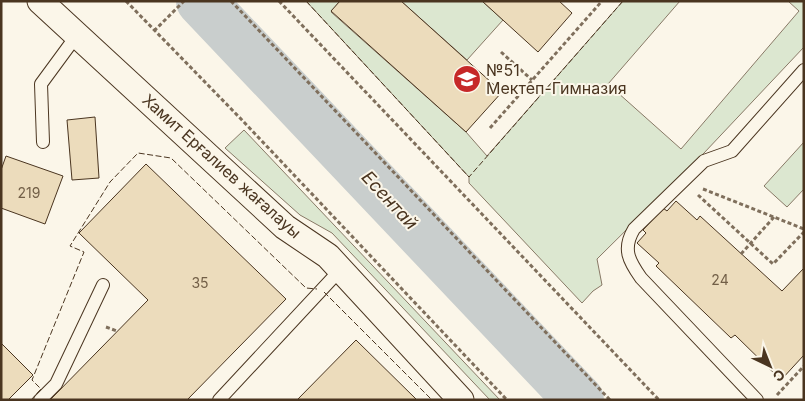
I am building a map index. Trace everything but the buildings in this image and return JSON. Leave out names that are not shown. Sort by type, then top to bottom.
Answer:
[{"type":"street","name":"Хамит Ерғалиев жағалауы","points":[[40,1],[285,227],[328,256],[461,400]]},
{"type":"lane","points":[[43,142],[41,84],[77,35]]},
{"type":"lane","points":[[757,400],[641,278],[632,266],[627,251],[628,239],[634,229],[704,161],[732,150],[804,70]]},
{"type":"lane","points":[[219,400],[341,269]]},
{"type":"lane","points":[[40,400],[56,384],[103,286]]},
{"type":"path","points":[[126,1],[241,119],[507,400]]},
{"type":"path","points":[[154,31],[184,1]]},
{"type":"path","points":[[231,1],[610,400]]},
{"type":"path","points":[[279,1],[659,400]]},
{"type":"path","points":[[490,128],[600,2]]},
{"type":"path","points":[[501,52],[532,80]]},
{"type":"path","points":[[684,181],[774,217],[804,230],[773,264],[684,181]]},
{"type":"path","points":[[741,254],[774,217]]},
{"type":"path","points":[[772,400],[804,366]]},
{"type":"green space","points":[[306,1],[340,1],[331,12],[466,132],[487,156],[623,1],[680,1],[608,84],[681,149],[799,11],[788,1],[804,1],[804,47],[704,153],[597,259],[602,285],[593,291],[582,303],[469,183],[469,177]]},
{"type":"green space","points":[[401,1],[482,1],[503,20],[467,60]]},
{"type":"green space","points":[[244,130],[500,400],[490,400],[332,233],[300,215],[225,148]]},
{"type":"green space","points":[[804,142],[804,189],[787,207],[764,186]]},
{"type":"waterway","name":"Есентай","points":[[201,1],[579,400]]},
{"type":"fence","points":[[306,1],[469,177],[623,1]]},
{"type":"fence","points":[[31,400],[41,389],[32,380],[84,252],[70,246],[110,182],[138,153],[171,158],[306,288],[317,289]]},
{"type":"fence","points":[[324,292],[432,400]]},
{"type":"place","name":"№51 Мектеп-Гимназия","points":[[467,79]]}]
